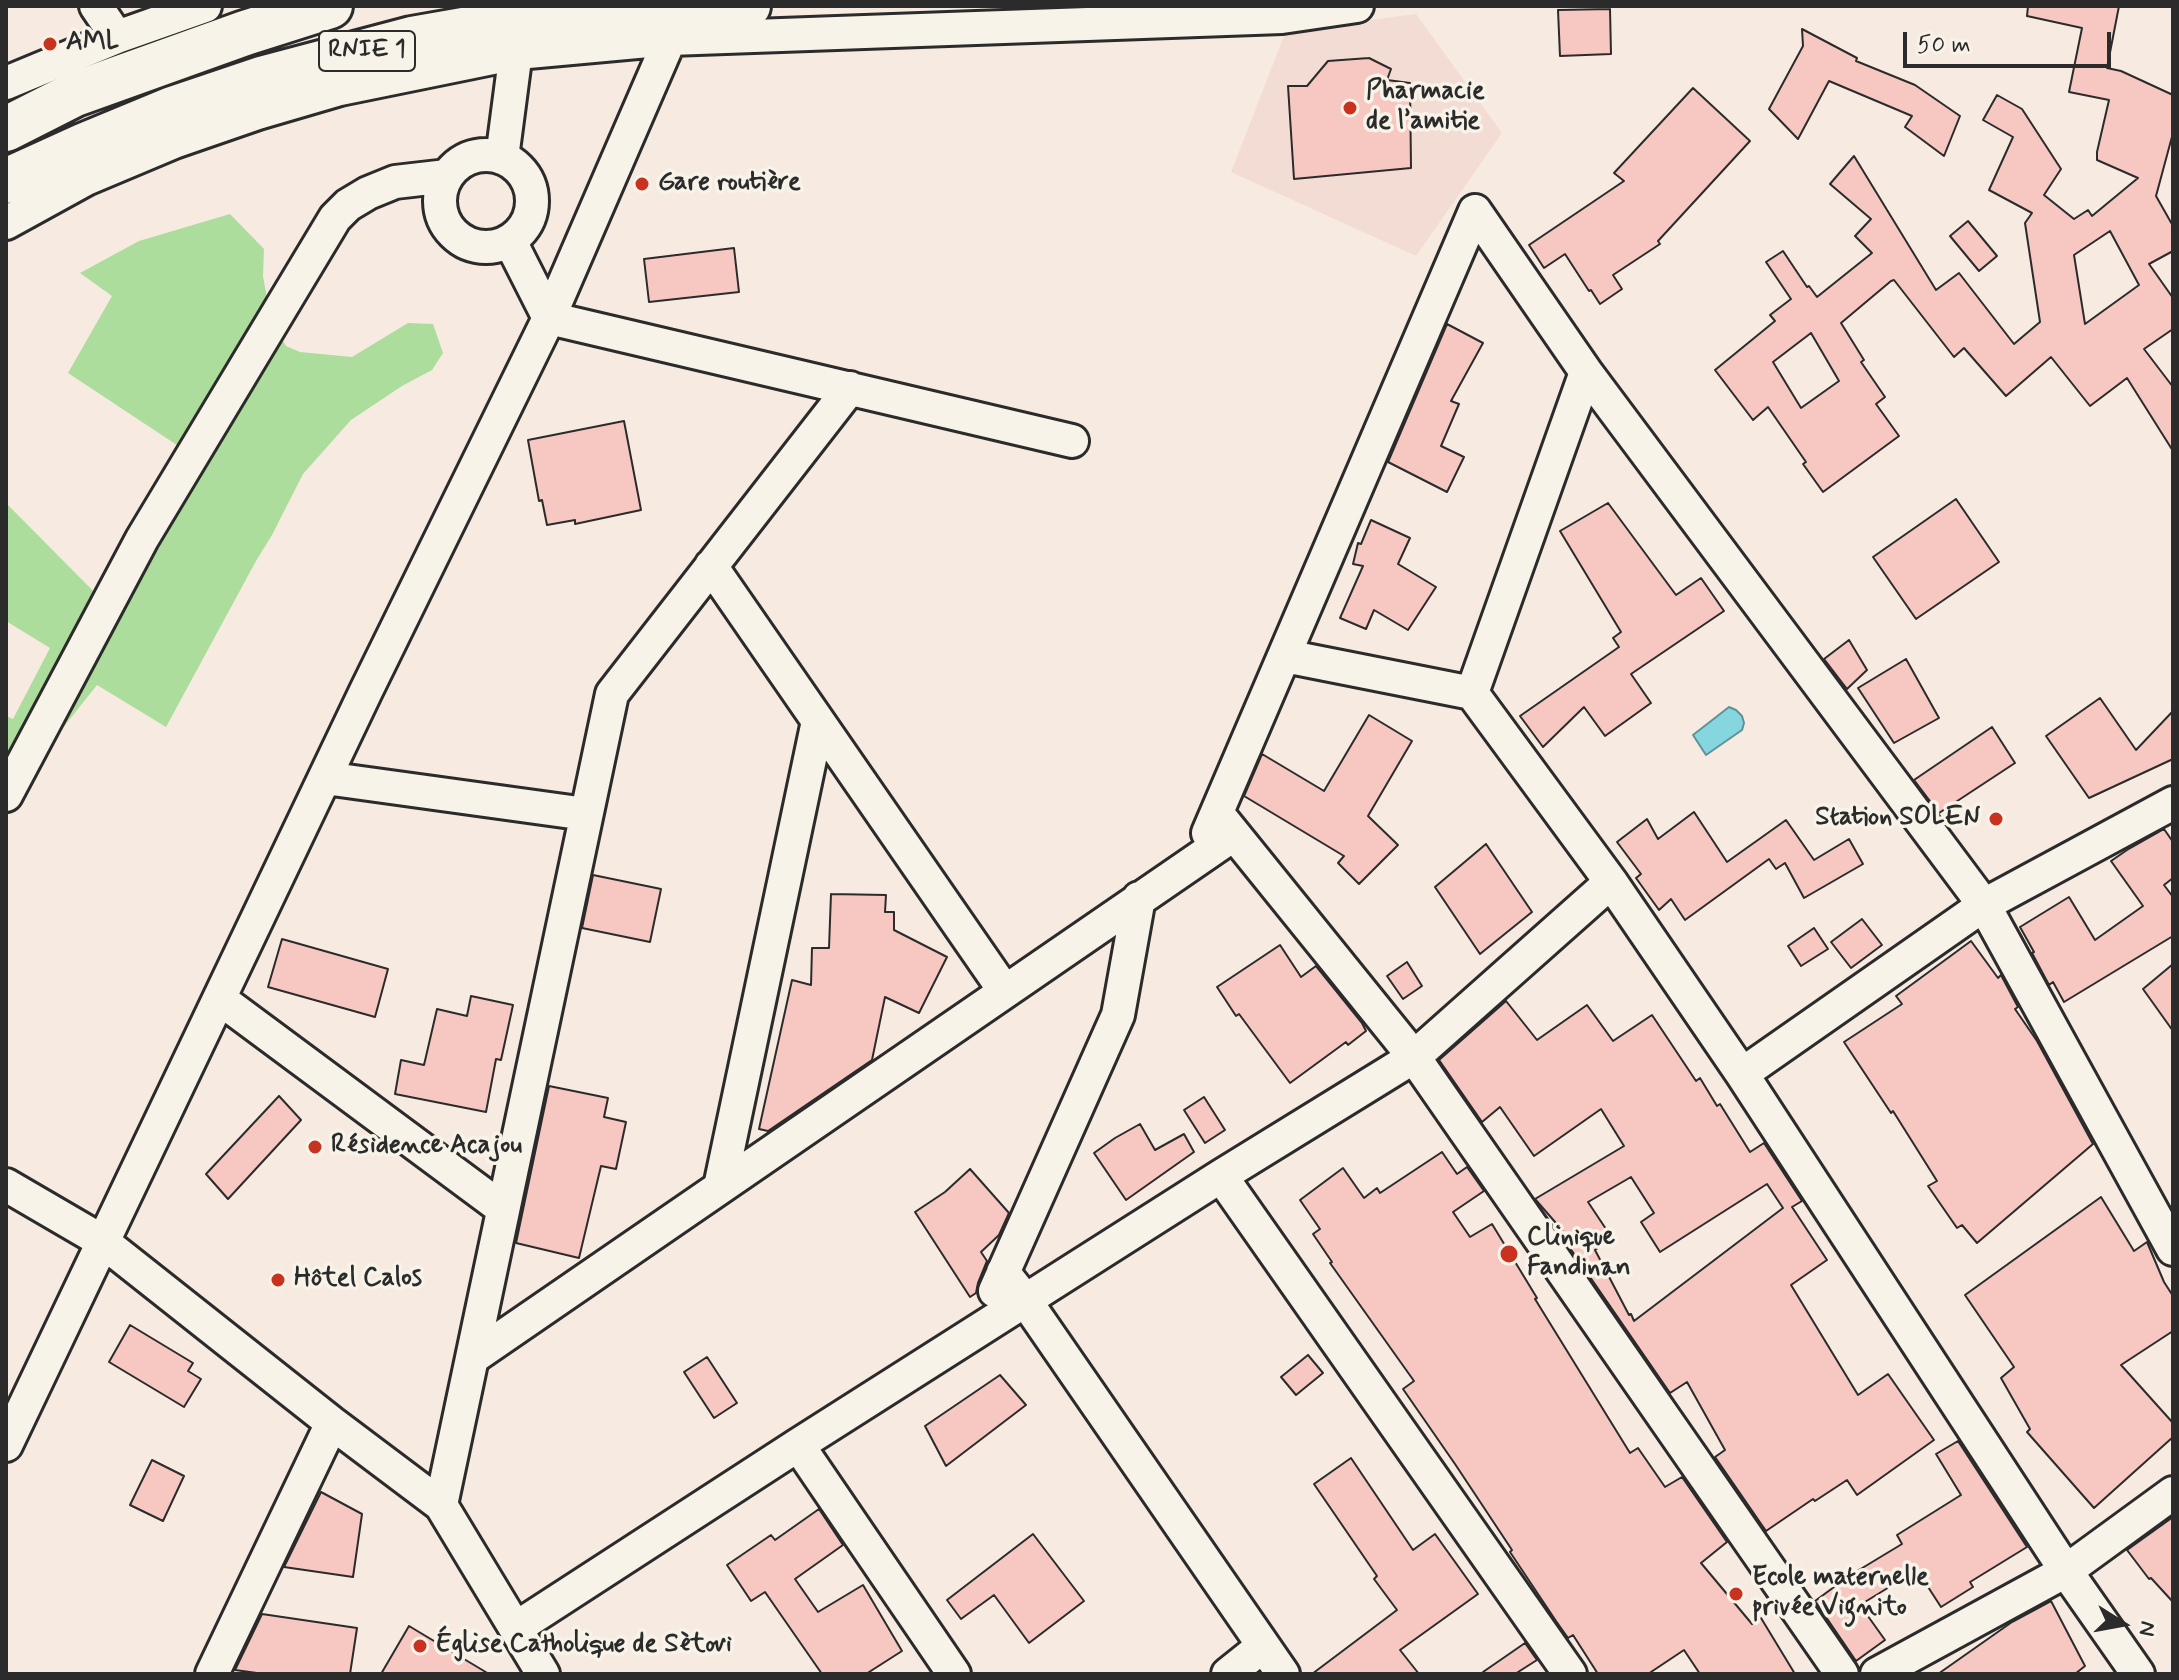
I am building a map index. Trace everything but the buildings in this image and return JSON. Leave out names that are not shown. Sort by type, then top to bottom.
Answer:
[{"type":"highway","name":"RNIE 1","points":[[6,129],[75,94],[330,6]]},
{"type":"highway","name":"RNIE 1","points":[[6,181],[172,109],[261,79],[412,39],[518,36],[675,25],[748,6]]},
{"type":"street","points":[[96,6],[117,37]]},
{"type":"street","points":[[6,83],[117,37],[205,6]]},
{"type":"street","points":[[6,1445],[549,318],[675,25],[1282,17],[1357,6]]},
{"type":"street","points":[[6,223],[86,179],[174,142],[258,113],[518,36],[502,158]]},
{"type":"street","points":[[482,155],[502,158],[520,169],[530,187],[532,208],[525,227],[510,241],[490,248],[470,245],[452,234],[442,216],[440,196],[447,176],[462,162],[472,158],[482,155]]},
{"type":"street","points":[[6,795],[142,539],[335,218],[348,205],[368,193],[395,182],[447,176]]},
{"type":"street","points":[[472,1358],[1196,859],[1225,824],[1285,656],[1475,211],[1586,372],[1984,905],[2173,1249]]},
{"type":"street","points":[[510,241],[549,318]]},
{"type":"street","points":[[549,318],[1072,441]]},
{"type":"street","points":[[1472,693],[1586,372]]},
{"type":"street","points":[[441,1505],[612,694],[850,388]]},
{"type":"street","points":[[711,566],[1004,990]]},
{"type":"street","points":[[1285,656],[1472,693],[1611,882],[1742,1074],[2066,1571],[2138,1674]]},
{"type":"street","points":[[720,1187],[818,721]]},
{"type":"street","points":[[325,778],[586,814]]},
{"type":"street","points":[[1742,1074],[1984,905],[2173,803]]},
{"type":"street","points":[[1225,824],[1414,1057],[1842,1674]]},
{"type":"street","points":[[516,1628],[1025,1300],[1414,1057],[1611,882]]},
{"type":"street","points":[[978,1330],[1118,1015],[1139,898]]},
{"type":"street","points":[[220,999],[503,1209]]},
{"type":"street","points":[[1221,1176],[1570,1674]]},
{"type":"street","points":[[6,1185],[102,1241],[441,1505],[543,1674]]},
{"type":"street","points":[[1003,1272],[1283,1674]]},
{"type":"street","points":[[212,1674],[332,1423]]},
{"type":"street","points":[[798,1445],[954,1674]]},
{"type":"street","points":[[1877,1674],[2066,1571],[2173,1493]]},
{"type":"street","points":[[1228,1674],[1263,1646]]},
{"type":"shaded area","points":[[1416,14],[1502,133],[1416,256],[1231,172],[1286,31]]},
{"type":"green space","points":[[230,214],[264,249],[263,276],[271,321],[286,346],[300,352],[352,357],[408,323],[433,324],[443,353],[432,370],[351,420],[303,474],[166,727],[97,685],[18,784],[6,778],[6,716],[13,719],[50,648],[6,621],[6,503],[111,609],[192,455],[68,373],[112,296],[80,273],[139,241]]},
{"type":"water","points":[[1729,707],[1742,716],[1742,730],[1706,755],[1693,735]]},
{"type":"place","name":"AML","points":[[50,44]]},
{"type":"place","name":"Pharmacie de l’amitie","points":[[1350,108]]},
{"type":"place","name":"Gare routière","points":[[642,184]]},
{"type":"place","name":"Station SOLEN","points":[[1996,819]]},
{"type":"place","name":"Résidence Acajou","points":[[315,1147]]},
{"type":"place","name":"Clinique Fandinan","points":[[1509,1254]]},
{"type":"place","name":"Hôtel Calos","points":[[278,1280]]},
{"type":"place","name":"Ecole maternelle privée Vignito","points":[[1736,1594]]},
{"type":"place","name":"Église Catholique de Sètovi","points":[[420,1646]]}]
